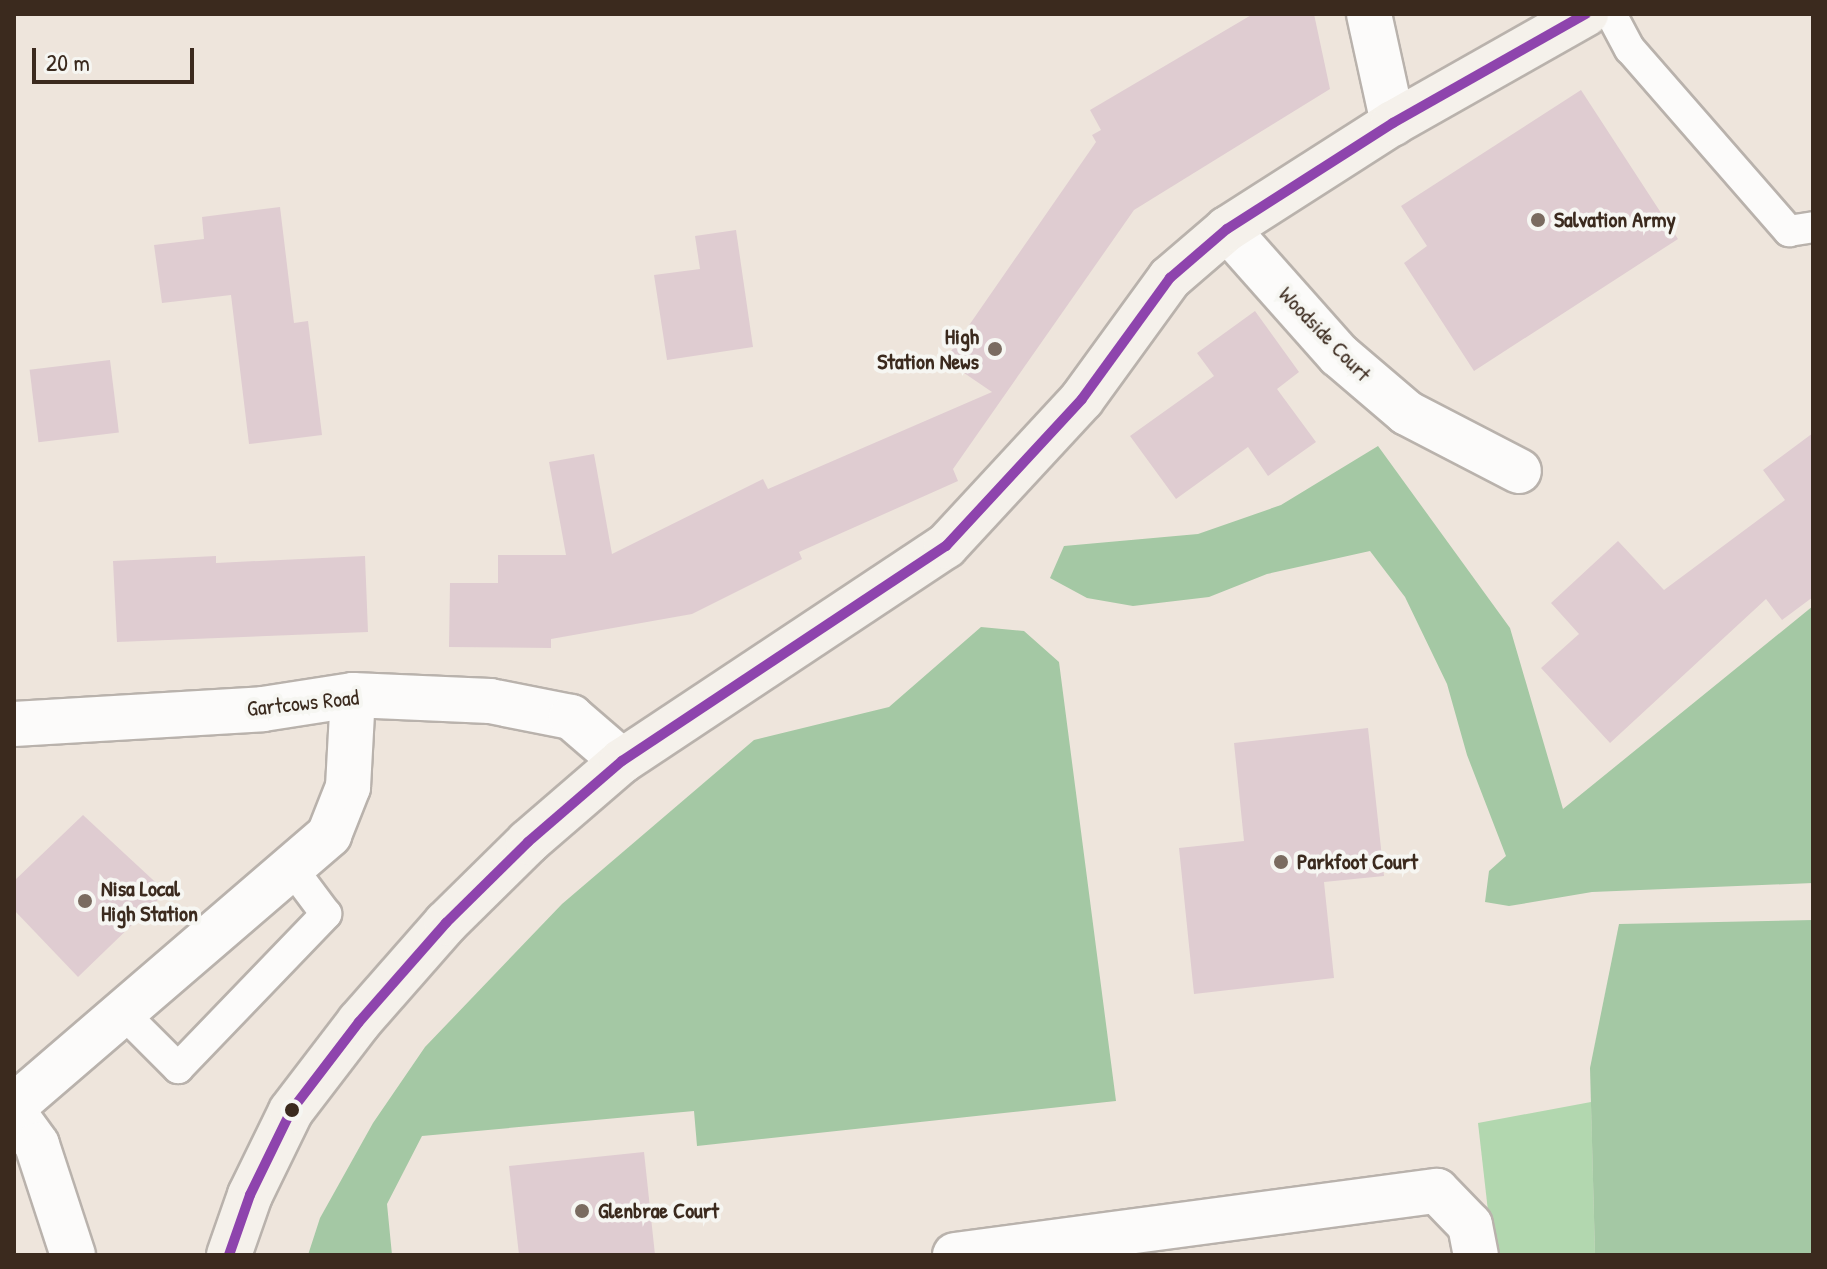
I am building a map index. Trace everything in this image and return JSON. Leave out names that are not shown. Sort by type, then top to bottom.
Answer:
[{"type":"main road","points":[[229,1255],[250,1195],[291,1111],[359,1022],[446,923],[622,761],[946,546],[1082,399],[1170,278],[1227,229],[1393,123],[1586,14]]},
{"type":"street","points":[[1369,14],[1393,123]]},
{"type":"street","name":"Woodside Court","points":[[1227,229],[1339,355],[1407,413],[1519,471]]},
{"type":"street","points":[[14,1106],[329,835],[348,787],[353,695]]},
{"type":"street","name":"Gartcows Road","points":[[14,724],[263,709],[353,695],[490,701],[571,717],[622,761]]},
{"type":"street","points":[[14,1113],[37,1145],[73,1255]]},
{"type":"street","points":[[955,1255],[1092,1245],[1437,1191],[1470,1225],[1476,1255]]},
{"type":"lane","points":[[1611,14],[1630,49],[1789,231],[1813,227]]},
{"type":"lane","points":[[123,1013],[178,1068],[326,914],[291,867]]},
{"type":"green space","points":[[1378,446],[1510,628],[1563,809],[1813,606],[1813,883],[1592,892],[1509,906],[1485,902],[1489,871],[1506,856],[1467,755],[1447,684],[1405,597],[1370,551],[1267,574],[1209,597],[1133,606],[1087,598],[1050,578],[1064,546],[1198,534],[1281,505]]},
{"type":"green space","points":[[981,627],[1024,631],[1059,662],[1116,1101],[697,1146],[694,1111],[422,1136],[387,1204],[392,1255],[308,1255],[320,1218],[373,1123],[425,1047],[562,904],[754,740],[889,707]]},
{"type":"green space","points":[[1813,920],[1813,1255],[1595,1255],[1590,1068],[1619,924]]},
{"type":"green space","points":[[1591,1102],[1595,1255],[1493,1255],[1478,1123]]},
{"type":"building","points":[[1253,14],[1314,14],[1330,89],[1134,210],[953,469],[958,481],[799,552],[802,559],[692,614],[551,639],[551,648],[449,647],[450,583],[498,583],[498,555],[566,555],[549,462],[594,454],[612,554],[763,479],[768,489],[992,392],[945,360],[1096,142],[1092,135],[1101,130],[1090,110]]},
{"type":"building","name":"Salvation Army","points":[[1581,90],[1678,239],[1474,371],[1404,263],[1427,246],[1401,206]]},
{"type":"building","points":[[280,207],[294,323],[308,321],[322,435],[249,444],[231,295],[162,303],[154,245],[204,239],[202,217]]},
{"type":"building","points":[[736,230],[753,347],[667,360],[654,275],[700,269],[695,236]]},
{"type":"building","points":[[1255,311],[1299,372],[1277,389],[1316,442],[1268,476],[1248,447],[1176,499],[1130,436],[1214,376],[1197,353]]},
{"type":"building","points":[[110,360],[119,432],[39,442],[30,370]]},
{"type":"building","points":[[1813,433],[1813,597],[1782,620],[1766,599],[1610,743],[1541,668],[1579,634],[1551,603],[1618,541],[1664,590],[1785,500],[1763,470]]},
{"type":"building","points":[[216,556],[216,563],[365,556],[368,632],[117,642],[113,561]]},
{"type":"building","name":"Parkfoot Court","points":[[1368,728],[1384,876],[1324,882],[1334,978],[1194,994],[1179,848],[1244,841],[1234,743]]},
{"type":"building","name":"Nisa Local High Station","points":[[83,815],[166,892],[78,977],[14,910],[14,881]]},
{"type":"building","name":"Glenbrae Court","points":[[644,1152],[655,1255],[519,1255],[509,1166]]},
{"type":"transit line","points":[[229,1255],[250,1195],[291,1111],[359,1022],[446,923],[528,842],[622,761],[946,546],[1082,399],[1170,278],[1227,229],[1393,123],[1586,14]]},
{"type":"place","name":"Salvation Army","points":[[1538,220]]},
{"type":"place","name":"High Station News","points":[[995,349]]},
{"type":"place","name":"Parkfoot Court","points":[[1281,862]]},
{"type":"place","name":"Nisa Local High Station","points":[[85,901]]},
{"type":"place","name":"Glenbrae Court","points":[[582,1211]]}]
